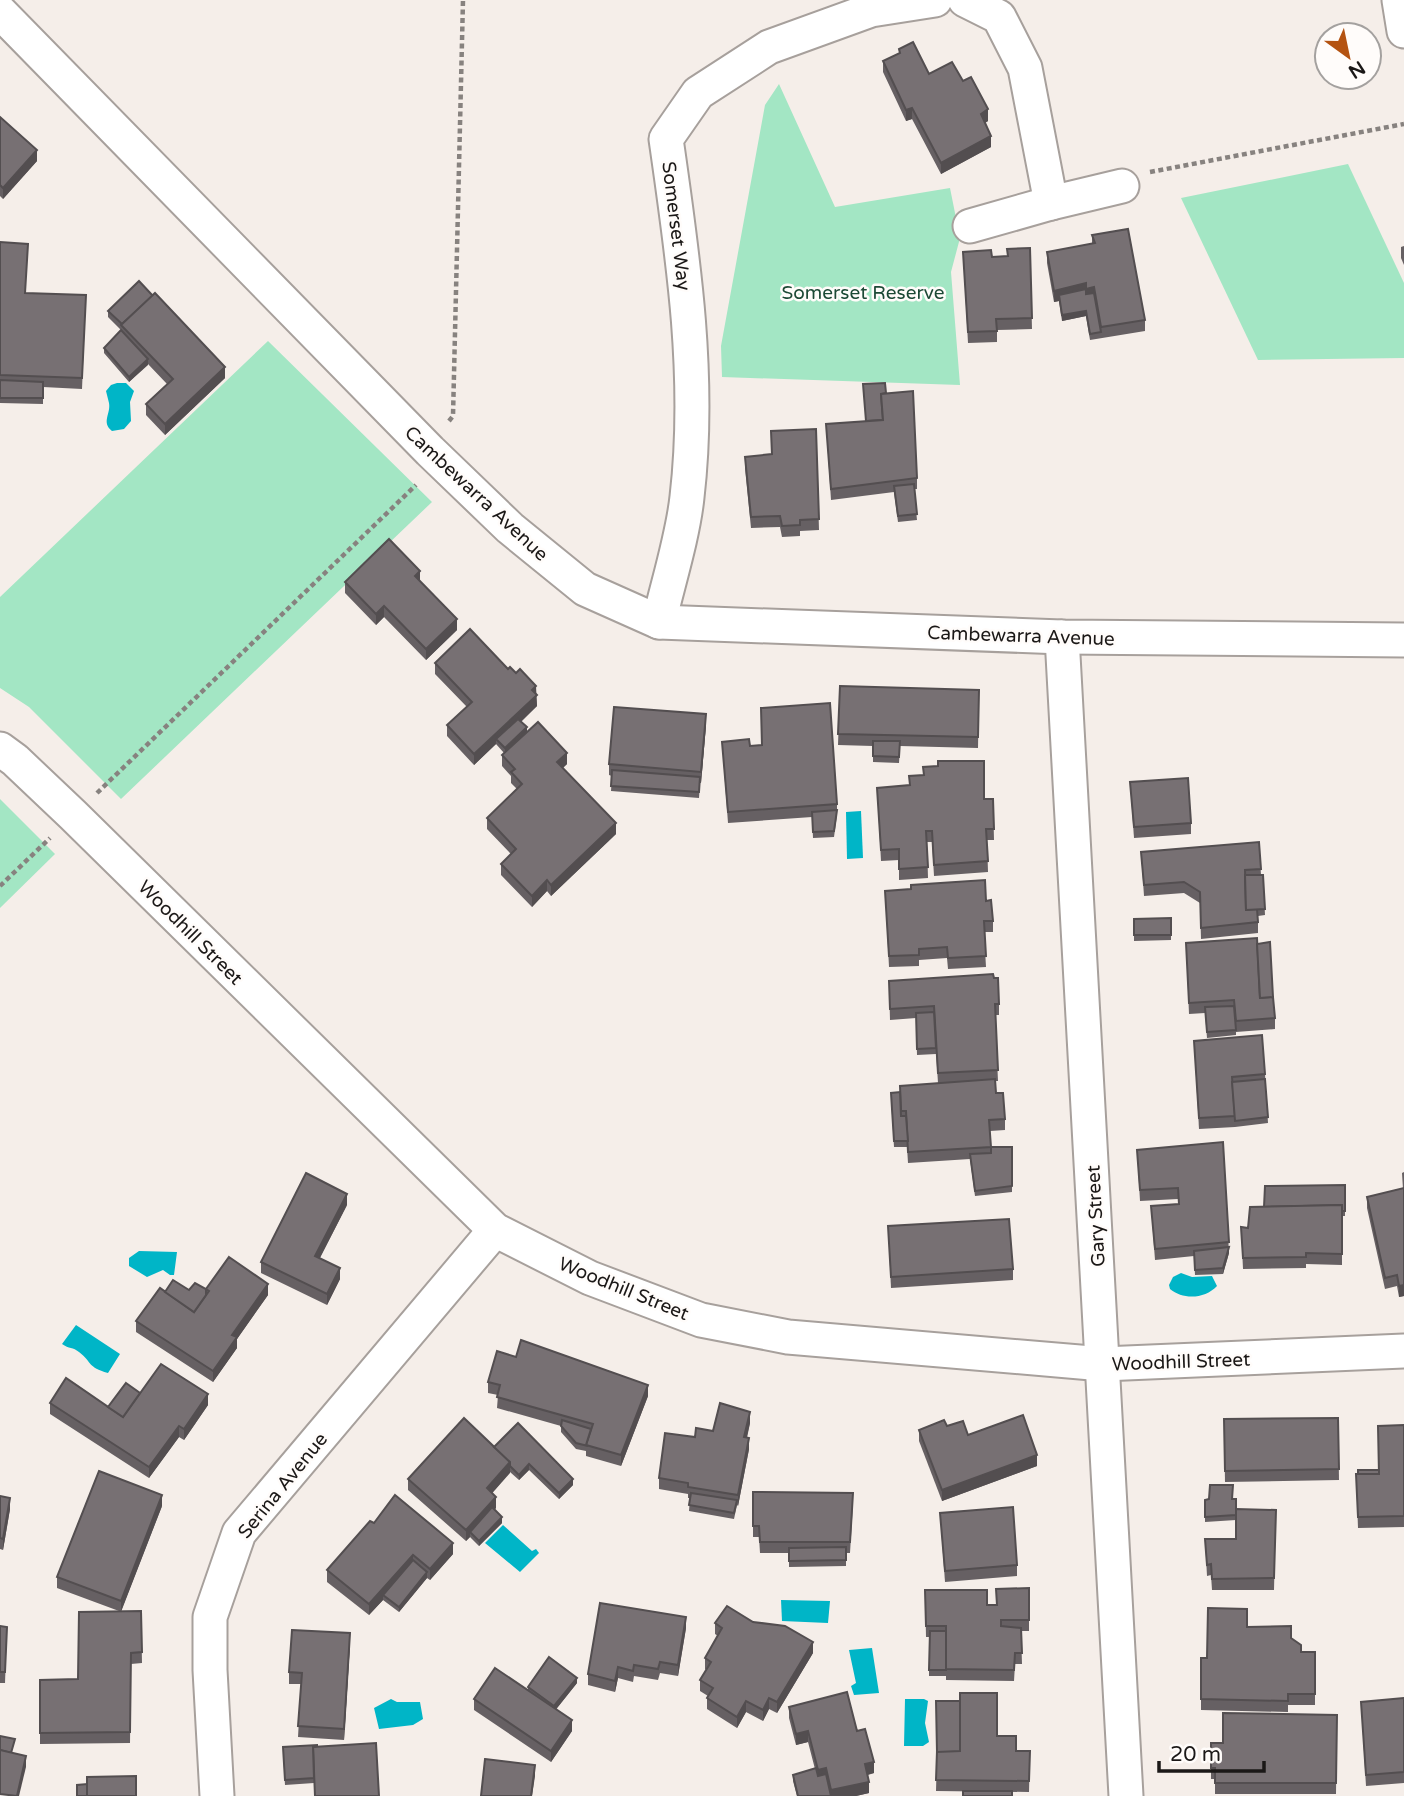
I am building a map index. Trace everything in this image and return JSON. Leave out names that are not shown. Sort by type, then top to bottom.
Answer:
[{"type":"street","name":"Somerset Way","points":[[659,622],[687,499],[693,410],[691,351],[666,139],[698,93],[769,47],[871,10],[935,0]]},
{"type":"street","points":[[965,0],[999,16],[1025,68],[1051,203]]},
{"type":"street","points":[[1399,0],[1404,31]]},
{"type":"street","name":"Cambewarra Avenue","points":[[0,12],[430,451],[509,528],[585,589],[659,622],[1062,637],[1404,640]]},
{"type":"street","points":[[970,226],[1122,186]]},
{"type":"street","name":"Gary Street","points":[[1062,637],[1126,1796]]},
{"type":"street","name":"Woodhill Street","points":[[0,749],[74,815],[495,1230],[590,1278],[701,1320],[788,1336],[1103,1364],[1404,1351]]},
{"type":"street","name":"Serina Avenue","points":[[217,1796],[210,1617],[239,1533],[495,1230]]},
{"type":"path","points":[[0,886],[429,473],[430,451],[453,416],[463,0]]},
{"type":"path","points":[[1122,186],[1132,175],[1404,124]]},
{"type":"green space","name":"Somerset Reserve","points":[[779,84],[835,207],[950,188],[960,238],[951,272],[960,385],[722,377],[721,346],[765,105]]},
{"type":"green space","points":[[1348,164],[1404,283],[1404,358],[1258,360],[1181,198]]},
{"type":"green space","points":[[268,341],[432,502],[121,799],[29,707],[0,688],[0,597]]},
{"type":"green space","points":[[0,799],[55,854],[0,908]]},
{"type":"water","points":[[117,383],[126,383],[134,391],[130,402],[131,421],[124,429],[112,431],[107,424],[109,403],[106,391]]},
{"type":"water","points":[[861,811],[863,858],[847,859],[846,812]]},
{"type":"water","points":[[139,1251],[177,1252],[174,1275],[163,1270],[147,1277],[129,1266],[129,1258]]},
{"type":"water","points":[[1181,1273],[1192,1277],[1212,1276],[1217,1286],[1200,1296],[1175,1293],[1169,1285],[1173,1277]]},
{"type":"water","points":[[76,1325],[120,1354],[108,1373],[93,1367],[77,1350],[62,1344]]},
{"type":"water","points":[[503,1525],[532,1551],[536,1549],[539,1553],[520,1572],[485,1543]]},
{"type":"water","points":[[781,1600],[830,1601],[828,1623],[782,1621]]},
{"type":"water","points":[[872,1648],[879,1693],[854,1695],[851,1686],[856,1683],[849,1650]]},
{"type":"water","points":[[391,1699],[397,1702],[420,1702],[423,1719],[413,1725],[379,1729],[374,1708]]},
{"type":"water","points":[[905,1699],[928,1701],[925,1723],[929,1742],[923,1746],[904,1746]]},
{"type":"building","points":[[913,42],[929,74],[952,62],[963,81],[971,77],[988,109],[981,114],[991,136],[941,163],[912,108],[906,110],[883,61],[900,53],[899,49]]},
{"type":"building","points":[[0,117],[37,150],[3,188],[0,185]]},
{"type":"building","points":[[1128,229],[1145,320],[1101,327],[1094,287],[1086,289],[1086,283],[1054,291],[1047,252],[1095,243],[1092,235]]},
{"type":"building","points":[[0,242],[28,244],[25,293],[86,295],[82,378],[0,375]]},
{"type":"building","points":[[1030,248],[1032,318],[996,319],[997,331],[968,332],[963,252],[991,250],[992,257],[1008,256],[1007,249]]},
{"type":"building","points":[[139,281],[153,296],[122,324],[108,311]]},
{"type":"building","points":[[1086,289],[1086,294],[1094,293],[1101,332],[1090,334],[1086,311],[1062,315],[1059,295]]},
{"type":"building","points":[[155,293],[225,367],[165,424],[146,404],[173,379],[121,325]]},
{"type":"building","points":[[121,330],[148,359],[129,377],[104,348]]},
{"type":"building","points":[[0,380],[43,382],[43,398],[0,398]]},
{"type":"building","points":[[885,383],[886,393],[881,394],[883,420],[866,421],[863,384]]},
{"type":"building","points":[[913,391],[917,478],[831,489],[826,424],[883,420],[881,394]]},
{"type":"building","points":[[816,429],[819,519],[800,520],[800,525],[782,526],[780,516],[751,517],[745,457],[772,454],[771,431]]},
{"type":"building","points":[[914,484],[917,514],[898,516],[894,486]]},
{"type":"building","points":[[389,539],[420,571],[415,576],[457,619],[426,649],[384,606],[376,614],[345,582]]},
{"type":"building","points":[[470,629],[508,669],[510,667],[516,673],[520,669],[536,686],[532,690],[537,695],[474,754],[447,725],[472,702],[435,663]]},
{"type":"building","points":[[840,686],[979,690],[978,737],[838,734]]},
{"type":"building","points":[[830,703],[837,804],[728,812],[722,742],[749,739],[750,746],[762,745],[761,708]]},
{"type":"building","points":[[614,707],[706,714],[701,772],[609,764]]},
{"type":"building","points":[[518,719],[527,727],[505,748],[496,739]]},
{"type":"building","points":[[538,722],[567,753],[557,762],[616,823],[551,885],[547,880],[532,896],[501,864],[516,849],[487,818],[522,784],[511,772],[515,769],[502,755]]},
{"type":"building","points":[[873,741],[900,741],[899,757],[873,756]]},
{"type":"building","points":[[938,761],[984,761],[984,799],[993,799],[994,829],[986,829],[988,861],[934,865],[932,831],[926,831],[928,867],[899,869],[899,849],[881,850],[877,788],[910,785],[909,776],[924,775],[923,767],[938,766]]},
{"type":"building","points":[[612,770],[700,777],[699,792],[611,786]]},
{"type":"building","points":[[1188,778],[1191,823],[1134,827],[1130,782]]},
{"type":"building","points":[[837,810],[834,831],[813,832],[812,812]]},
{"type":"building","points":[[1259,842],[1261,869],[1245,870],[1246,910],[1257,909],[1258,922],[1201,928],[1200,892],[1184,882],[1144,885],[1141,852]]},
{"type":"building","points":[[1245,875],[1263,875],[1265,909],[1246,910]]},
{"type":"building","points":[[985,880],[986,901],[991,900],[993,921],[984,921],[986,956],[948,958],[947,947],[919,949],[919,955],[889,956],[885,891],[911,889],[911,885]]},
{"type":"building","points":[[1171,918],[1171,935],[1134,935],[1134,919]]},
{"type":"building","points":[[1257,938],[1260,998],[1273,997],[1275,1018],[1236,1021],[1234,1000],[1189,1003],[1186,943]]},
{"type":"building","points":[[1270,942],[1273,997],[1260,998],[1257,944]]},
{"type":"building","points":[[993,974],[994,978],[998,978],[999,1004],[995,1004],[998,1070],[938,1073],[934,1006],[890,1009],[889,981]]},
{"type":"building","points":[[1234,1006],[1236,1030],[1207,1032],[1205,1007]]},
{"type":"building","points":[[934,1012],[936,1048],[917,1049],[916,1013]]},
{"type":"building","points":[[1262,1035],[1265,1074],[1232,1077],[1235,1116],[1199,1118],[1194,1041]]},
{"type":"building","points":[[995,1079],[996,1093],[1003,1093],[1005,1119],[989,1120],[991,1147],[908,1152],[906,1111],[901,1111],[900,1086]]},
{"type":"building","points":[[1265,1079],[1268,1117],[1235,1121],[1232,1082]]},
{"type":"building","points":[[900,1092],[901,1116],[906,1116],[908,1141],[894,1141],[891,1093]]},
{"type":"building","points":[[1223,1142],[1229,1242],[1155,1249],[1151,1206],[1179,1204],[1178,1188],[1140,1190],[1137,1150]]},
{"type":"building","points":[[991,1147],[1012,1147],[1012,1186],[975,1191],[970,1154],[991,1153]]},
{"type":"building","points":[[306,1173],[347,1194],[315,1256],[340,1268],[327,1294],[261,1262]]},
{"type":"building","points":[[1345,1185],[1345,1211],[1342,1211],[1342,1205],[1264,1207],[1265,1186]]},
{"type":"building","points":[[1404,1188],[1404,1285],[1399,1286],[1397,1275],[1385,1278],[1367,1197]]},
{"type":"building","points":[[1342,1205],[1342,1254],[1306,1253],[1306,1257],[1243,1258],[1241,1227],[1248,1228],[1250,1207]]},
{"type":"building","points":[[1009,1219],[1013,1269],[891,1277],[888,1226]]},
{"type":"building","points":[[1229,1247],[1223,1268],[1195,1270],[1194,1251]]},
{"type":"building","points":[[229,1257],[268,1284],[232,1335],[237,1337],[213,1371],[136,1321],[160,1288],[194,1312],[209,1291],[206,1289]]},
{"type":"building","points":[[173,1280],[189,1290],[195,1283],[206,1289],[206,1295],[194,1312],[165,1292]]},
{"type":"building","points":[[521,1340],[648,1385],[621,1455],[586,1445],[593,1424],[497,1397],[500,1385],[488,1382],[497,1351],[516,1357]]},
{"type":"building","points":[[161,1364],[208,1394],[184,1429],[179,1426],[149,1467],[50,1403],[66,1378],[123,1417]]},
{"type":"building","points":[[126,1383],[140,1393],[123,1417],[108,1407]]},
{"type":"building","points":[[720,1403],[750,1412],[744,1437],[749,1438],[738,1495],[688,1487],[688,1483],[659,1478],[665,1433],[695,1437],[696,1428],[713,1431]]},
{"type":"building","points":[[1023,1415],[1037,1455],[942,1490],[919,1430],[944,1420],[947,1426],[963,1421],[968,1435]]},
{"type":"building","points":[[464,1418],[510,1462],[487,1488],[496,1497],[466,1530],[408,1479]]},
{"type":"building","points":[[1338,1418],[1339,1469],[1225,1471],[1224,1419]]},
{"type":"building","points":[[562,1420],[591,1429],[586,1445],[588,1446],[576,1443],[561,1426]]},
{"type":"building","points":[[518,1423],[573,1479],[559,1493],[529,1464],[519,1475],[494,1447]]},
{"type":"building","points":[[1404,1425],[1404,1516],[1358,1517],[1356,1474],[1379,1474],[1378,1426]]},
{"type":"building","points":[[1358,1470],[1379,1470],[1379,1474],[1358,1474]]},
{"type":"building","points":[[99,1471],[162,1495],[121,1601],[57,1577]]},
{"type":"building","points":[[1210,1485],[1233,1485],[1232,1499],[1236,1499],[1236,1515],[1205,1517],[1205,1500],[1209,1499]]},
{"type":"building","points":[[753,1492],[853,1493],[850,1542],[760,1542],[759,1526],[753,1526]]},
{"type":"building","points":[[691,1493],[737,1500],[734,1513],[689,1505]]},
{"type":"building","points":[[395,1495],[453,1543],[430,1569],[413,1555],[369,1604],[327,1570],[370,1521],[374,1523]]},
{"type":"building","points":[[0,1496],[10,1498],[3,1539],[0,1538]]},
{"type":"building","points":[[492,1507],[502,1517],[479,1541],[470,1532]]},
{"type":"building","points":[[1013,1507],[1017,1565],[945,1571],[940,1513]]},
{"type":"building","points":[[1236,1509],[1276,1510],[1274,1578],[1212,1579],[1211,1564],[1207,1565],[1205,1539],[1236,1539]]},
{"type":"building","points":[[846,1547],[846,1560],[789,1561],[789,1548]]},
{"type":"building","points":[[413,1560],[427,1572],[399,1607],[383,1595]]},
{"type":"building","points":[[1029,1588],[1029,1620],[1001,1620],[1001,1626],[1021,1628],[1022,1653],[1015,1653],[1014,1670],[946,1669],[946,1626],[926,1626],[925,1590],[987,1590],[987,1605],[997,1605],[996,1589]]},
{"type":"building","points":[[600,1603],[686,1617],[678,1665],[660,1662],[658,1669],[634,1665],[633,1671],[618,1667],[615,1681],[588,1674]]},
{"type":"building","points":[[727,1606],[753,1622],[785,1626],[813,1642],[777,1702],[769,1698],[763,1710],[746,1701],[737,1717],[707,1698],[713,1688],[700,1680],[711,1662],[705,1658],[722,1628],[715,1623]]},
{"type":"building","points":[[1208,1608],[1247,1609],[1247,1627],[1291,1626],[1291,1638],[1301,1645],[1301,1652],[1315,1652],[1315,1694],[1288,1694],[1288,1701],[1201,1699],[1201,1658],[1207,1658]]},
{"type":"building","points":[[141,1611],[142,1652],[131,1653],[130,1732],[40,1733],[40,1680],[78,1679],[79,1612]]},
{"type":"building","points":[[0,1626],[7,1627],[5,1672],[0,1672]]},
{"type":"building","points":[[292,1630],[350,1633],[344,1729],[298,1726],[302,1673],[289,1672]]},
{"type":"building","points":[[930,1631],[946,1631],[946,1670],[929,1670]]},
{"type":"building","points":[[549,1657],[577,1678],[554,1706],[528,1687]]},
{"type":"building","points":[[495,1668],[572,1720],[551,1751],[474,1699]]},
{"type":"building","points":[[847,1692],[857,1731],[865,1729],[874,1762],[865,1764],[869,1782],[831,1790],[826,1768],[818,1770],[808,1731],[796,1734],[789,1707]]},
{"type":"building","points":[[960,1693],[997,1693],[997,1736],[1016,1736],[1016,1751],[1030,1751],[1029,1781],[936,1780],[937,1751],[960,1751]]},
{"type":"building","points":[[1404,1698],[1404,1772],[1366,1775],[1361,1702]]},
{"type":"building","points":[[936,1701],[960,1701],[960,1751],[937,1752]]},
{"type":"building","points":[[1223,1713],[1337,1715],[1336,1783],[1215,1783],[1215,1768],[1211,1768],[1211,1743],[1223,1743]]},
{"type":"building","points":[[0,1736],[15,1739],[11,1753],[0,1750]]},
{"type":"building","points":[[376,1743],[379,1796],[315,1796],[313,1747]]},
{"type":"building","points":[[317,1745],[313,1747],[314,1778],[285,1780],[283,1747]]},
{"type":"building","points":[[0,1750],[26,1756],[17,1796],[0,1794]]},
{"type":"building","points":[[485,1759],[535,1765],[531,1796],[481,1796]]},
{"type":"building","points":[[816,1768],[818,1776],[826,1774],[831,1796],[798,1796],[793,1775]]},
{"type":"building","points":[[136,1776],[136,1796],[87,1796],[87,1777]]},
{"type":"building","points":[[87,1784],[87,1796],[77,1796],[77,1785]]},
{"type":"building","points":[[963,1791],[1012,1791],[1012,1796],[963,1796]]}]
